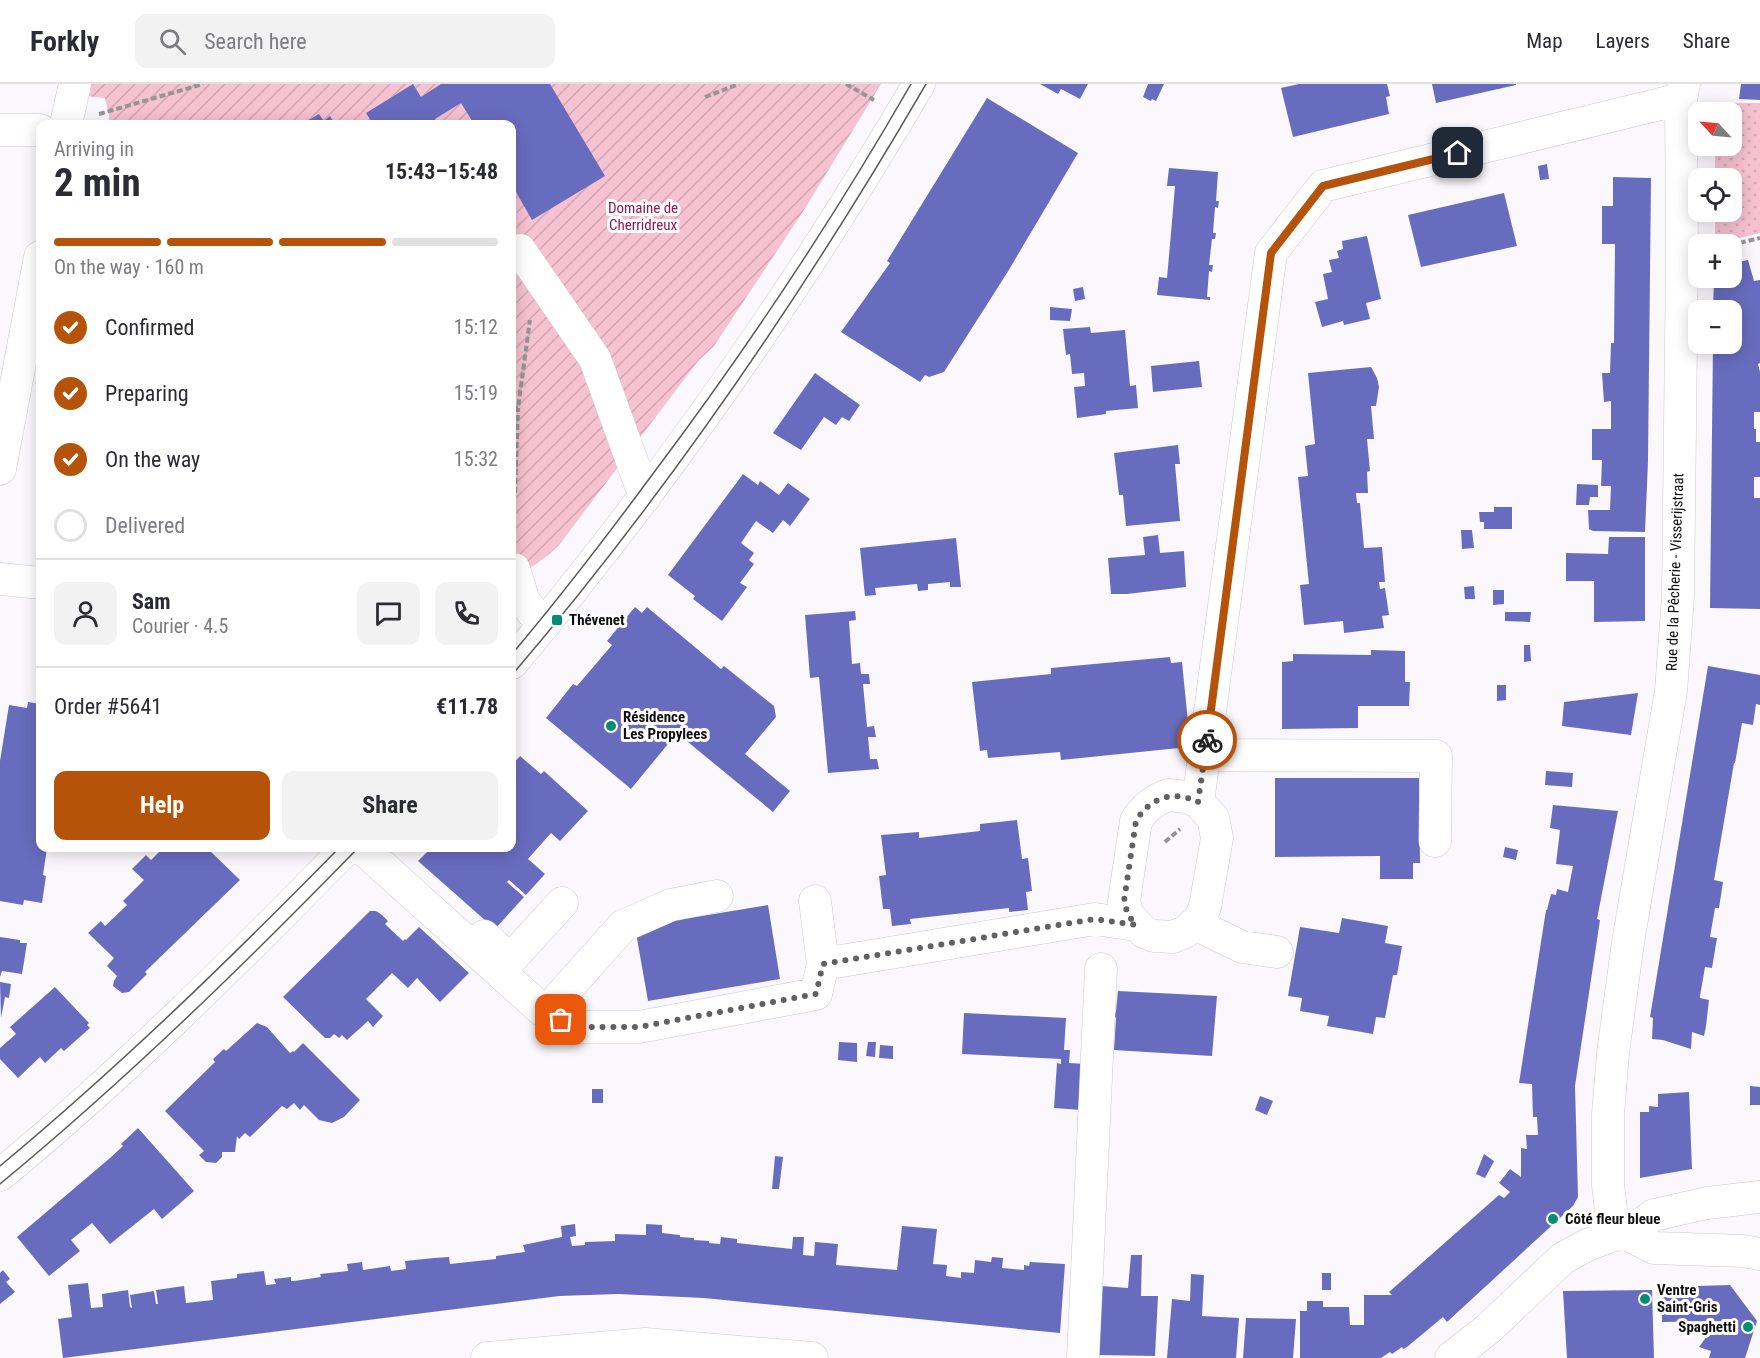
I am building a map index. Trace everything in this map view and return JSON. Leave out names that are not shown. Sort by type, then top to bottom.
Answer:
[{"type":"street","points":[[67,120],[75,84]]},
{"type":"street","points":[[516,654],[543,626],[594,564],[736,371],[792,289],[919,84]]},
{"type":"street","points":[[1198,802],[1271,253],[1323,186],[1682,92]]},
{"type":"street","name":"Rue de la Pêcherie - Visserijstraat","points":[[1621,1235],[1608,1185],[1608,1114],[1613,1053],[1628,942],[1671,691],[1678,596],[1682,92]]},
{"type":"street","points":[[0,130],[36,130]]},
{"type":"street","points":[[528,262],[595,359],[645,497]]},
{"type":"street","points":[[0,469],[36,278]]},
{"type":"street","points":[[516,575],[524,601],[543,626]]},
{"type":"street","points":[[0,579],[36,583]]},
{"type":"street","points":[[1205,756],[1436,756],[1435,841]]},
{"type":"street","points":[[1168,795],[1187,797],[1198,802],[1213,818],[1217,838],[1205,907],[1195,924],[1185,932],[1173,936],[1154,936],[1144,932],[1136,925],[1128,915],[1124,901],[1136,821],[1156,800],[1168,795]]},
{"type":"street","points":[[0,1175],[180,1014],[343,852]]},
{"type":"street","points":[[366,852],[546,1012],[575,1027],[639,1027],[816,994],[823,964],[815,901]]},
{"type":"street","points":[[392,852],[510,960],[562,903]]},
{"type":"street","points":[[546,1012],[623,926],[671,905],[717,896]]},
{"type":"street","points":[[823,964],[1095,919],[1136,925]]},
{"type":"street","points":[[1195,924],[1242,947],[1277,952]]},
{"type":"street","points":[[1083,1358],[1101,969]]},
{"type":"street","points":[[1451,1358],[1489,1328],[1562,1259],[1587,1245],[1621,1235],[1654,1215],[1707,1203],[1760,1197]]},
{"type":"street","points":[[1621,1235],[1654,1248],[1743,1251],[1760,1254]]},
{"type":"street","points":[[487,1358],[645,1344],[812,1358]]},
{"type":"path","points":[[98,115],[108,110],[203,84]]},
{"type":"path","points":[[705,97],[739,84]]},
{"type":"path","points":[[846,84],[874,100]]},
{"type":"path","points":[[1742,242],[1760,238]]},
{"type":"path","points":[[516,450],[528,262]]},
{"type":"green space","name":"Domaine de Cherridreux","points":[[58,84],[881,84],[804,210],[714,346],[698,361],[559,545],[537,564],[516,576],[516,120],[109,120],[105,98],[57,93]]},
{"type":"green space","points":[[1742,103],[1760,103],[1760,233],[1742,237],[1742,234],[1715,234],[1715,222],[1742,222],[1742,168],[1715,168],[1715,156],[1742,156]]},
{"type":"building","points":[[413,84],[421,97],[441,84],[550,84],[605,176],[532,220],[516,192],[516,120],[472,120],[461,103],[436,120],[370,120],[366,113]]},
{"type":"building","points":[[1040,84],[1088,84],[1080,99],[1061,89],[1058,94]]},
{"type":"building","points":[[1148,84],[1164,84],[1156,101],[1143,97]]},
{"type":"building","points":[[1299,84],[1387,84],[1390,96],[1386,97],[1389,114],[1293,137],[1281,88]]},
{"type":"building","points":[[1432,84],[1516,84],[1516,85],[1436,103]]},
{"type":"building","points":[[1741,84],[1760,84],[1760,100],[1739,99]]},
{"type":"building","points":[[987,98],[1078,153],[1007,273],[944,372],[929,377],[925,375],[920,382],[841,332],[890,263],[887,261]]},
{"type":"building","points":[[319,114],[323,120],[309,120]]},
{"type":"building","points":[[1547,164],[1549,179],[1540,180],[1538,166]]},
{"type":"building","points":[[1169,168],[1218,172],[1216,201],[1219,201],[1218,208],[1215,207],[1213,233],[1216,233],[1215,239],[1212,239],[1209,265],[1213,265],[1212,272],[1209,271],[1207,297],[1210,297],[1210,300],[1157,295],[1159,277],[1167,278],[1175,186],[1167,186]]},
{"type":"building","points":[[1613,177],[1651,178],[1645,532],[1589,529],[1588,510],[1610,510],[1611,486],[1601,486],[1602,460],[1592,460],[1592,429],[1611,429],[1611,401],[1604,402],[1602,373],[1610,373],[1611,343],[1614,343],[1615,244],[1602,244],[1602,206],[1613,206]]},
{"type":"building","points":[[1504,193],[1517,246],[1421,267],[1408,215]]},
{"type":"building","points":[[1367,236],[1381,299],[1366,303],[1370,319],[1344,325],[1343,321],[1322,327],[1315,302],[1328,299],[1323,274],[1332,272],[1329,260],[1339,258],[1337,251],[1343,249],[1342,241]]},
{"type":"building","points":[[1748,260],[1754,281],[1760,280],[1760,363],[1758,364],[1760,412],[1754,412],[1754,429],[1756,429],[1756,442],[1760,442],[1760,477],[1754,477],[1754,498],[1760,498],[1760,609],[1710,608],[1713,354],[1742,354],[1742,300],[1713,300],[1714,288],[1742,288],[1742,261]]},
{"type":"building","points":[[1083,287],[1085,299],[1075,301],[1073,289]]},
{"type":"building","points":[[1050,307],[1072,309],[1070,321],[1050,320]]},
{"type":"building","points":[[1090,327],[1091,333],[1125,330],[1130,386],[1136,385],[1138,408],[1106,411],[1106,414],[1077,418],[1074,387],[1085,386],[1084,373],[1072,374],[1070,354],[1066,355],[1063,329]]},
{"type":"building","points":[[1199,361],[1202,387],[1153,392],[1151,366]]},
{"type":"building","points":[[1371,367],[1379,387],[1376,406],[1371,406],[1374,439],[1367,439],[1370,471],[1367,472],[1368,493],[1356,493],[1357,503],[1360,503],[1364,548],[1382,547],[1385,582],[1379,582],[1380,589],[1385,588],[1389,615],[1382,616],[1384,628],[1344,633],[1343,621],[1304,625],[1300,585],[1309,584],[1298,477],[1308,476],[1305,446],[1315,444],[1308,373]]},
{"type":"building","points":[[815,373],[860,405],[849,421],[842,417],[836,425],[824,417],[801,450],[773,433]]},
{"type":"building","points":[[1178,445],[1180,464],[1175,464],[1180,521],[1126,526],[1123,495],[1119,495],[1114,453]]},
{"type":"building","points":[[743,474],[758,485],[760,481],[779,495],[788,483],[810,499],[790,526],[783,520],[773,533],[756,521],[741,543],[754,553],[749,560],[754,564],[740,583],[747,587],[722,621],[693,599],[695,596],[668,575]]},
{"type":"building","points":[[1577,484],[1598,485],[1598,497],[1590,497],[1589,505],[1576,505]]},
{"type":"building","points":[[1494,507],[1512,507],[1512,529],[1484,529],[1484,522],[1480,522],[1479,512],[1494,512]]},
{"type":"building","points":[[1461,530],[1472,530],[1474,548],[1462,549]]},
{"type":"building","points":[[1158,535],[1160,553],[1184,551],[1186,587],[1111,594],[1108,558],[1145,555],[1143,537]]},
{"type":"building","points":[[1609,537],[1645,537],[1645,621],[1594,622],[1594,581],[1566,581],[1566,553],[1608,554]]},
{"type":"building","points":[[956,538],[961,587],[950,587],[950,582],[928,584],[928,590],[918,591],[917,584],[875,588],[876,595],[865,596],[860,548]]},
{"type":"building","points":[[1474,586],[1475,599],[1465,599],[1464,587]]},
{"type":"building","points":[[1493,590],[1504,590],[1504,604],[1493,605]]},
{"type":"building","points":[[635,607],[642,613],[647,607],[721,669],[724,666],[774,706],[776,717],[745,754],[790,791],[773,812],[677,733],[631,789],[546,718],[573,684],[577,686],[612,645],[607,641]]},
{"type":"building","points":[[855,611],[856,620],[849,621],[852,664],[860,663],[861,674],[869,674],[870,684],[863,684],[867,727],[874,726],[876,737],[868,737],[870,759],[877,759],[879,769],[828,773],[819,677],[810,678],[805,615]]},
{"type":"building","points":[[1505,612],[1531,612],[1530,622],[1505,621]]},
{"type":"building","points":[[1524,645],[1530,645],[1531,661],[1524,662]]},
{"type":"building","points":[[1371,650],[1405,651],[1405,682],[1410,682],[1409,706],[1358,706],[1358,728],[1282,729],[1282,662],[1293,661],[1293,654],[1371,655]]},
{"type":"building","points":[[1170,657],[1171,663],[1182,662],[1189,732],[1178,733],[1179,748],[1061,760],[1060,752],[988,758],[987,750],[980,751],[972,682],[1051,674],[1051,668]]},
{"type":"building","points":[[1708,666],[1760,675],[1760,705],[1756,704],[1753,725],[1742,723],[1714,880],[1723,882],[1719,908],[1715,908],[1710,937],[1717,938],[1712,968],[1705,967],[1700,996],[1700,998],[1709,1000],[1706,1026],[1704,1036],[1692,1032],[1691,1049],[1652,1039],[1653,1018],[1650,1017]]},
{"type":"building","points":[[1497,685],[1506,685],[1506,700],[1497,701]]},
{"type":"building","points":[[1638,693],[1631,735],[1562,726],[1564,702]]},
{"type":"building","points":[[28,702],[36,703],[36,852],[46,852],[43,875],[46,876],[42,903],[24,900],[23,905],[0,901],[0,761],[9,705],[27,708]]},
{"type":"building","points":[[520,756],[541,774],[544,771],[588,811],[560,841],[551,833],[528,859],[545,874],[526,895],[509,880],[507,882],[524,897],[495,929],[418,861],[427,852],[516,852],[516,760]]},
{"type":"building","points":[[1546,771],[1573,773],[1572,787],[1545,785]]},
{"type":"building","points":[[1275,778],[1419,778],[1420,863],[1413,863],[1413,879],[1380,879],[1380,856],[1275,857]]},
{"type":"building","points":[[1553,805],[1618,811],[1597,919],[1600,920],[1575,1086],[1578,1197],[1573,1206],[1447,1322],[1443,1317],[1407,1347],[1403,1349],[1402,1347],[1392,1354],[1390,1352],[1381,1358],[1300,1358],[1300,1311],[1307,1311],[1307,1301],[1323,1301],[1323,1307],[1349,1307],[1350,1325],[1364,1325],[1364,1295],[1392,1295],[1389,1292],[1499,1195],[1504,1198],[1510,1192],[1499,1183],[1510,1169],[1521,1177],[1521,1148],[1527,1149],[1526,1135],[1538,1135],[1537,1117],[1533,1117],[1532,1084],[1519,1083],[1546,910],[1551,894],[1556,895],[1557,889],[1568,892],[1573,866],[1556,864],[1560,830],[1550,828]]},
{"type":"building","points":[[1017,820],[1022,859],[1028,858],[1032,891],[1026,892],[1028,910],[1009,912],[1009,908],[910,919],[911,924],[892,926],[890,909],[883,909],[879,876],[886,875],[881,835],[919,832],[919,838],[980,831],[980,824]]},
{"type":"building","points":[[1505,847],[1518,850],[1516,860],[1503,857]]},
{"type":"building","points":[[159,852],[211,852],[240,880],[145,972],[147,974],[129,992],[122,993],[113,986],[117,976],[107,966],[114,958],[88,933],[101,921],[105,926],[127,905],[123,901],[144,880],[132,869],[146,855],[151,860]]},
{"type":"building","points":[[768,905],[780,979],[648,1001],[635,927]]},
{"type":"building","points":[[370,911],[376,911],[382,915],[388,921],[385,924],[403,941],[419,927],[469,973],[440,1002],[417,978],[408,988],[392,973],[366,999],[383,1016],[373,1027],[368,1021],[347,1040],[342,1035],[339,1038],[334,1034],[330,1038],[325,1038],[283,997]]},
{"type":"building","points":[[1342,918],[1388,926],[1385,943],[1402,946],[1397,975],[1393,975],[1385,1018],[1376,1017],[1373,1034],[1327,1026],[1329,1016],[1300,1011],[1302,998],[1288,996],[1300,927],[1339,933]]},
{"type":"building","points":[[0,937],[27,943],[22,974],[2,971],[0,977]]},
{"type":"building","points":[[0,982],[11,984],[9,998],[5,997],[1,1018]]},
{"type":"building","points":[[55,987],[89,1023],[87,1025],[90,1028],[64,1051],[61,1048],[45,1063],[40,1057],[18,1078],[0,1059],[0,1048],[16,1034],[10,1027]]},
{"type":"building","points":[[1118,991],[1217,996],[1212,1056],[1114,1050],[1116,1018],[1114,1016]]},
{"type":"building","points":[[964,1013],[1066,1018],[1064,1050],[1070,1050],[1069,1063],[1086,1064],[1082,1110],[1054,1108],[1057,1063],[1061,1064],[1061,1059],[962,1054]]},
{"type":"building","points":[[257,1023],[267,1027],[290,1053],[303,1043],[360,1100],[344,1117],[332,1123],[319,1120],[304,1105],[300,1110],[294,1103],[287,1109],[282,1106],[250,1137],[245,1133],[239,1139],[237,1136],[235,1152],[222,1152],[222,1157],[216,1163],[206,1162],[199,1155],[204,1151],[165,1111],[215,1062],[213,1059],[224,1049],[226,1051]]},
{"type":"building","points":[[839,1042],[857,1043],[857,1062],[838,1060]]},
{"type":"building","points":[[868,1042],[876,1042],[875,1057],[866,1056]]},
{"type":"building","points":[[880,1045],[893,1046],[893,1059],[879,1058]]},
{"type":"building","points":[[1750,1086],[1760,1087],[1760,1105],[1750,1105]]},
{"type":"building","points":[[592,1089],[603,1089],[603,1103],[592,1103]]},
{"type":"building","points":[[1689,1092],[1692,1169],[1640,1178],[1640,1112],[1649,1112],[1649,1106],[1658,1107],[1658,1094]]},
{"type":"building","points":[[1260,1096],[1273,1101],[1267,1115],[1255,1110]]},
{"type":"building","points":[[138,1128],[194,1191],[162,1219],[154,1209],[110,1244],[92,1223],[71,1240],[80,1251],[49,1276],[17,1237],[110,1158]]},
{"type":"building","points":[[1484,1154],[1494,1161],[1485,1178],[1476,1174]]},
{"type":"building","points":[[775,1156],[783,1157],[779,1189],[772,1189]]},
{"type":"building","points":[[575,1224],[576,1236],[570,1237],[572,1246],[585,1245],[585,1242],[615,1241],[615,1234],[646,1235],[646,1224],[662,1225],[662,1233],[720,1244],[721,1237],[737,1239],[737,1243],[792,1249],[793,1237],[804,1237],[803,1255],[814,1256],[815,1242],[838,1244],[836,1265],[897,1270],[902,1226],[937,1229],[933,1264],[947,1265],[946,1276],[961,1278],[961,1272],[974,1273],[975,1260],[991,1262],[992,1257],[1003,1258],[1002,1268],[1024,1270],[1024,1265],[1029,1266],[1030,1262],[1065,1264],[1060,1333],[704,1298],[618,1294],[559,1296],[63,1358],[58,1319],[72,1317],[68,1285],[88,1283],[91,1308],[103,1307],[102,1294],[128,1290],[132,1308],[130,1295],[154,1291],[156,1304],[158,1304],[156,1290],[184,1286],[186,1303],[213,1300],[211,1281],[237,1278],[237,1274],[264,1271],[266,1285],[276,1284],[274,1279],[291,1277],[291,1281],[294,1281],[321,1277],[320,1274],[348,1271],[347,1264],[362,1262],[363,1270],[390,1266],[391,1271],[406,1269],[405,1261],[449,1257],[450,1264],[496,1259],[496,1256],[525,1252],[523,1245],[562,1237],[561,1226]]},
{"type":"building","points":[[1131,1255],[1142,1255],[1141,1296],[1158,1296],[1155,1356],[1097,1355],[1101,1286],[1128,1288]]},
{"type":"building","points":[[3,1270],[10,1279],[6,1282],[15,1292],[0,1304],[0,1273]]},
{"type":"building","points":[[1322,1273],[1331,1273],[1331,1290],[1322,1290]]},
{"type":"building","points":[[1191,1274],[1204,1275],[1202,1316],[1239,1318],[1236,1358],[1167,1358],[1172,1299],[1190,1301]]},
{"type":"building","points":[[1730,1285],[1757,1321],[1745,1358],[1709,1358],[1711,1351],[1699,1347],[1718,1321],[1662,1322],[1662,1287]]},
{"type":"building","points":[[1652,1290],[1654,1358],[1567,1358],[1563,1291]]},
{"type":"building","points":[[1246,1318],[1296,1319],[1293,1358],[1243,1358]]},
{"type":"tram line","points":[[516,649],[601,543],[721,380],[820,235],[911,84]]},
{"type":"tram line","points":[[516,670],[625,535],[732,389],[832,238],[926,84]]},
{"type":"tram line","points":[[0,1166],[174,1011],[335,852]]},
{"type":"tram line","points":[[0,1184],[93,1104],[184,1020],[354,852]]},
{"type":"way so far","points":[[561,1020],[575,1027],[639,1027],[816,994],[823,964],[1095,919],[1136,925],[1128,915],[1124,901],[1136,821],[1156,800],[1168,795],[1187,797],[1198,802],[1207,740]]},
{"type":"place","name":"Thévenet","points":[[557,620]]},
{"type":"place","name":"Résidence Les Propylees","points":[[611,726]]},
{"type":"place","name":"Côté fleur bleue","points":[[1553,1219]]},
{"type":"place","name":"Ventre Saint-Gris","points":[[1645,1299]]},
{"type":"place","name":"Spaghetti","points":[[1748,1327]]},
{"type":"route","points":[[1207,740],[1271,253],[1323,186],[1458,153]]}]
